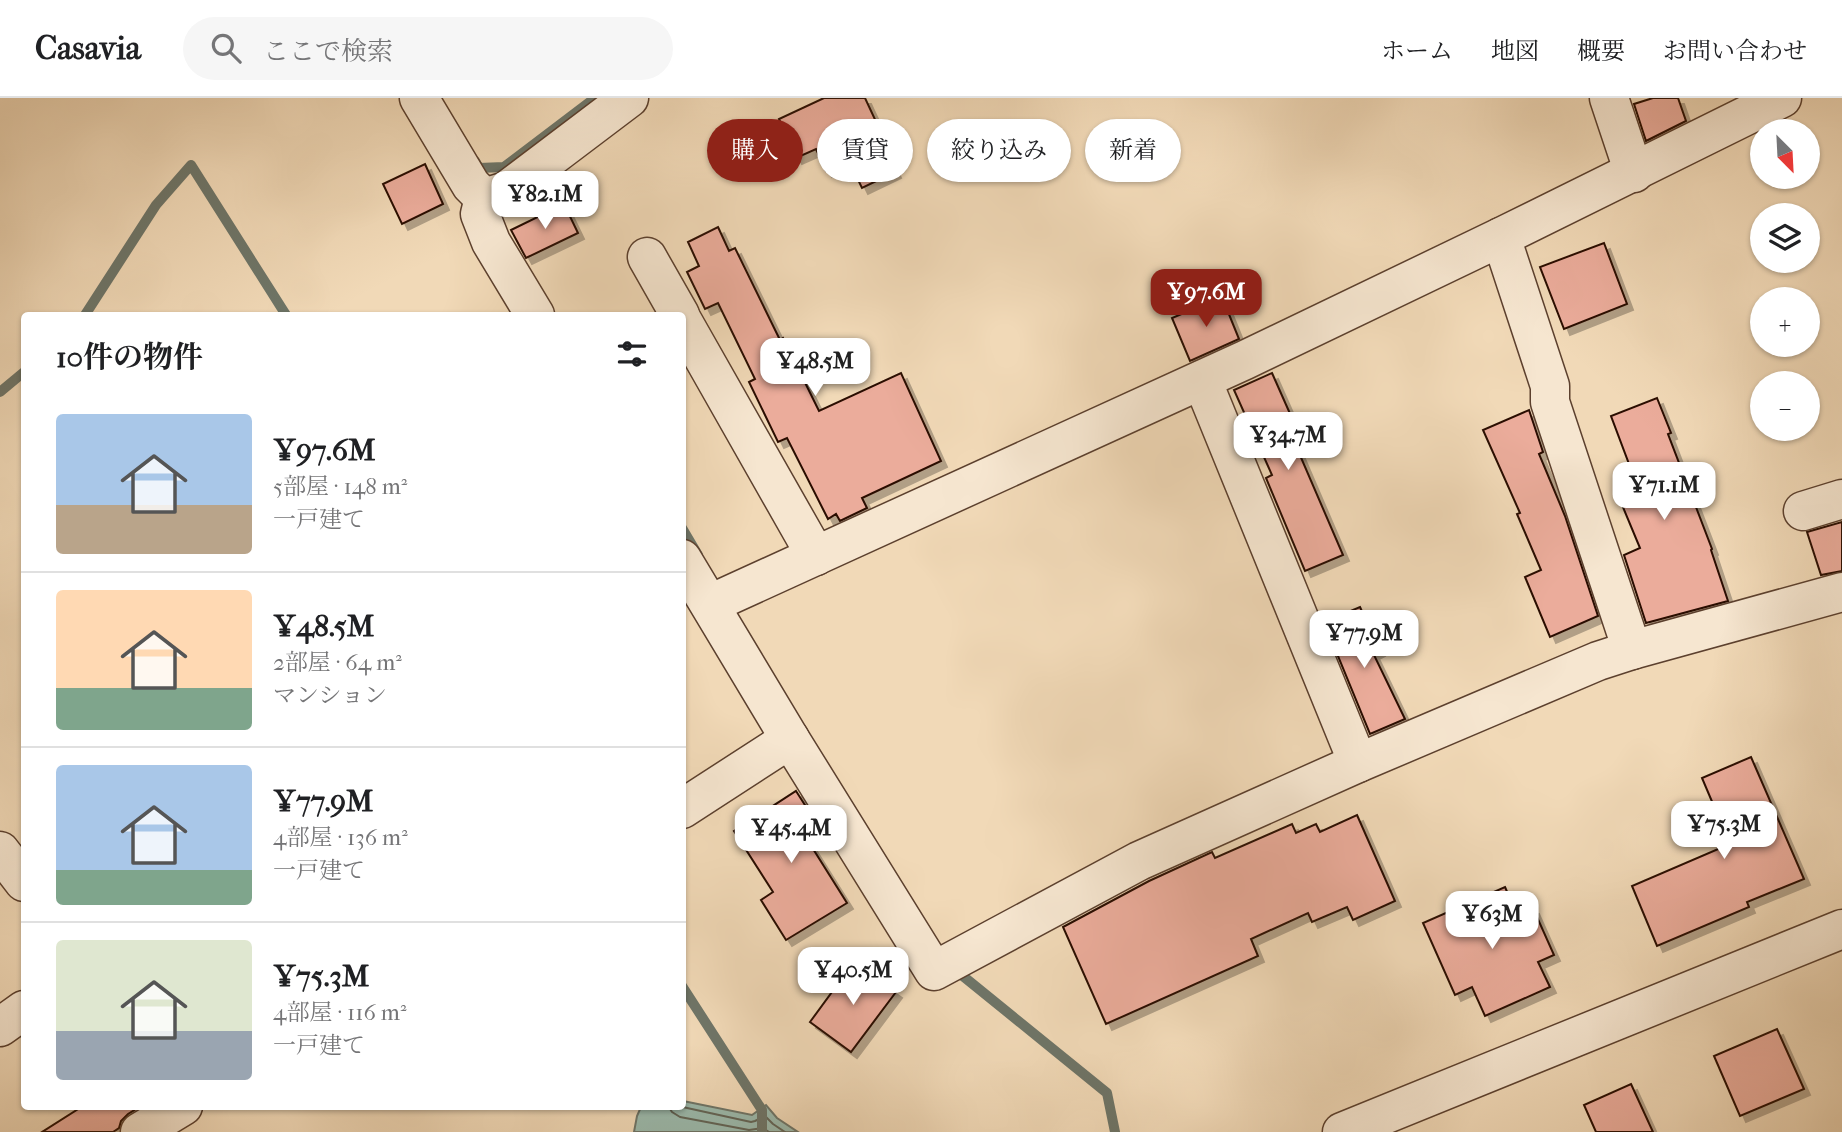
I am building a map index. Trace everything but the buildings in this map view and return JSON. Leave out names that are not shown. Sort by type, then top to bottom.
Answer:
[{"type":"street","points":[[419,98],[471,185],[484,198]]},
{"type":"street","points":[[484,198],[506,191],[629,98]]},
{"type":"street","points":[[1609,98],[1633,173]]},
{"type":"street","points":[[719,600],[1202,380],[1633,173],[1782,98]]},
{"type":"street","points":[[484,198],[480,214],[491,242],[533,312]]},
{"type":"street","points":[[1501,237],[1550,386],[1550,402],[1632,650]]},
{"type":"street","points":[[647,257],[678,312]]},
{"type":"street","points":[[686,327],[816,556]]},
{"type":"street","points":[[1202,380],[1358,763]]},
{"type":"street","points":[[1803,511],[1842,499]]},
{"type":"street","points":[[686,563],[719,600],[790,739],[934,971],[1139,861],[1358,763],[1598,662],[1632,650],[1842,593]]},
{"type":"street","points":[[686,806],[790,739]]},
{"type":"street","points":[[0,851],[21,878]]},
{"type":"street","points":[[1342,1132],[1842,929]]},
{"type":"street","points":[[0,1027],[21,1012]]},
{"type":"street","points":[[139,1132],[176,1110]]},
{"type":"water","points":[[686,1102],[752,1115],[766,1105],[777,1118],[798,1132],[634,1132],[640,1110],[686,1110]]},
{"type":"waterway","points":[[475,161],[479,168],[504,167],[595,98]]},
{"type":"waterway","points":[[87,312],[156,205],[191,165],[284,312]]},
{"type":"waterway","points":[[0,392],[21,374]]},
{"type":"waterway","points":[[686,535],[698,555]]},
{"type":"waterway","points":[[953,968],[1107,1093],[1115,1132]]},
{"type":"waterway","points":[[686,992],[762,1110],[762,1132]]}]
